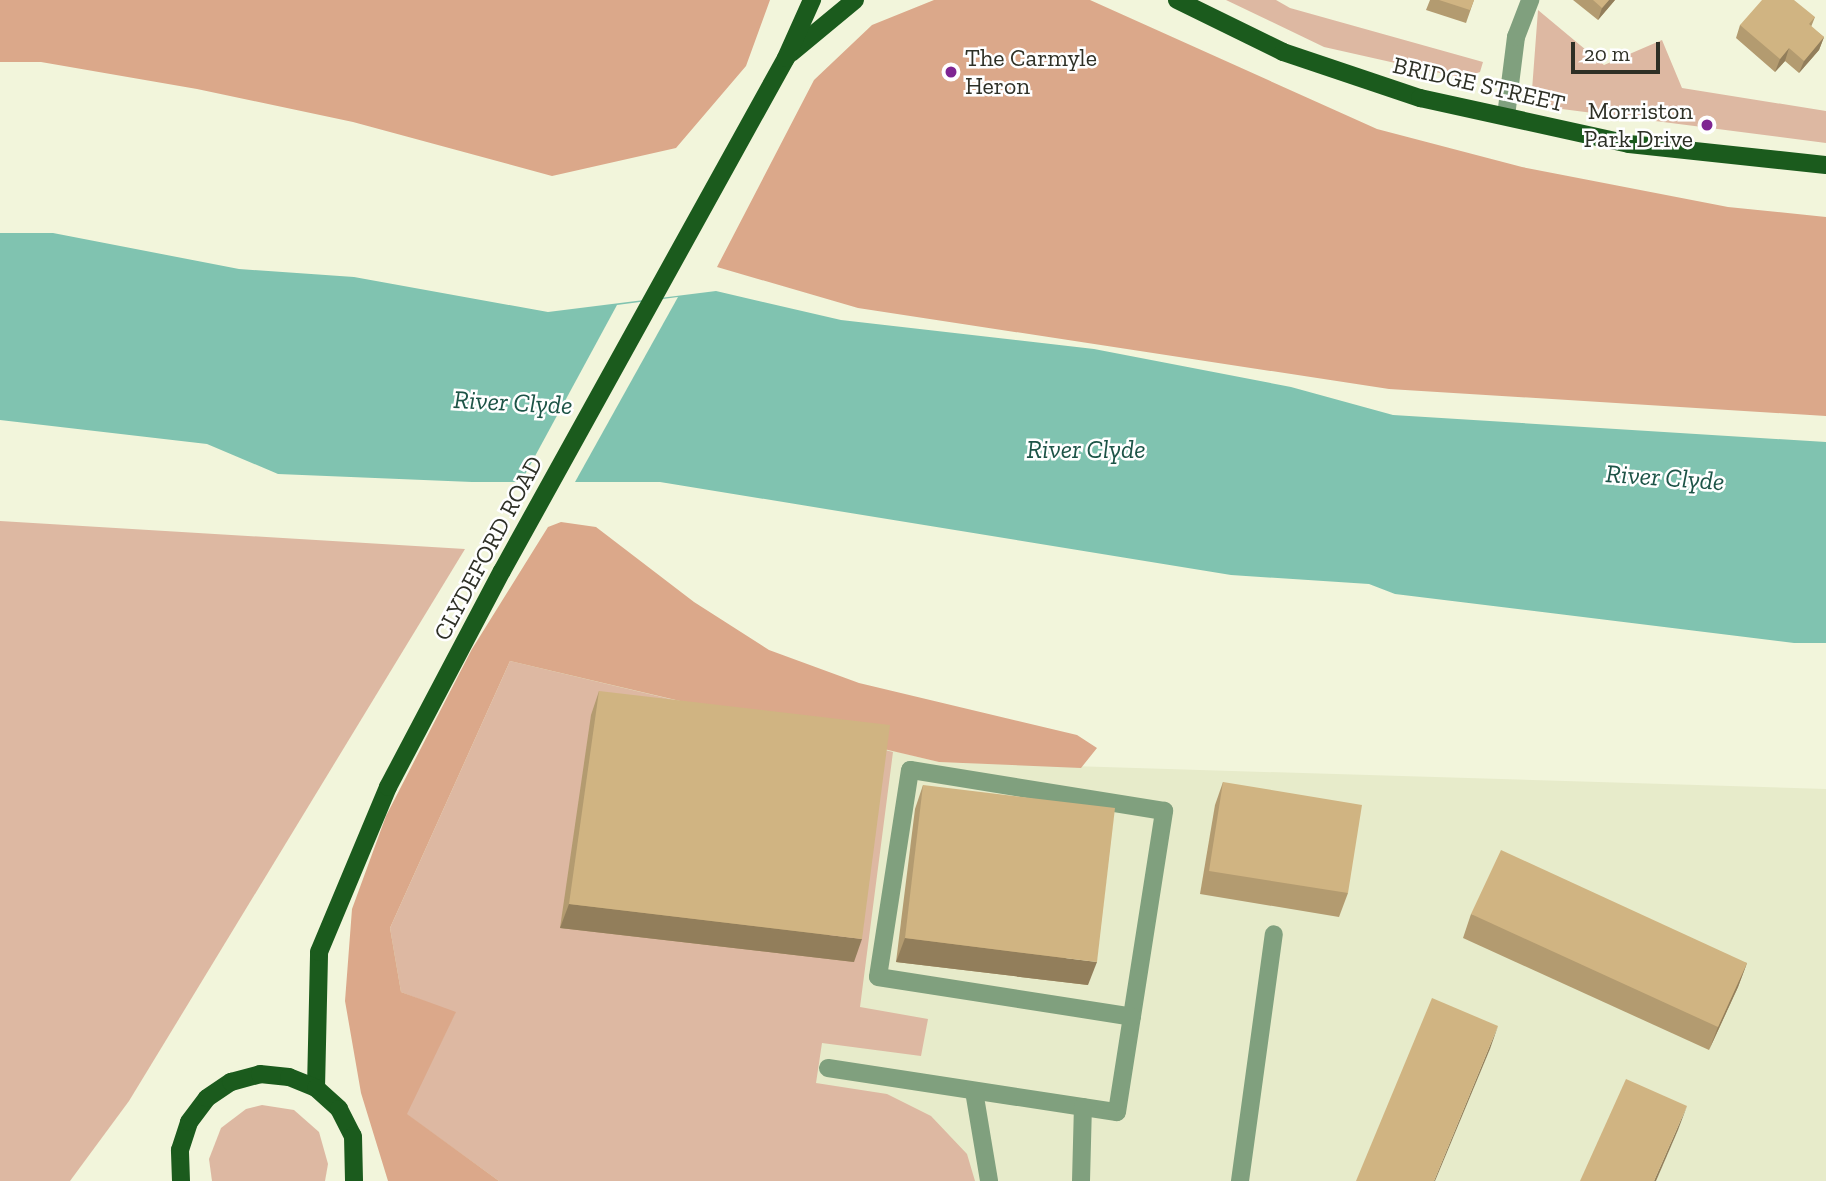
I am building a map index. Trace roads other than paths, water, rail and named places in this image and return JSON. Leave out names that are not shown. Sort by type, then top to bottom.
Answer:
[{"type":"main road","name":"CLYDEFORD ROAD","points":[[316,1088],[319,952],[388,787],[529,523],[786,58],[812,0]]},
{"type":"main road","name":"CLYDEFORD ROAD","points":[[786,58],[855,0]]},
{"type":"main road","name":"BRIDGE STREET","points":[[1178,0],[1283,52],[1358,80],[1629,144],[1826,165]]},
{"type":"main road","points":[[181,1181],[180,1150],[189,1122],[207,1098],[231,1082],[260,1074],[289,1077],[316,1088],[339,1109],[353,1136],[354,1181]]},
{"type":"street","points":[[1506,116],[1516,37],[1530,0]]},
{"type":"street","points":[[828,1068],[1117,1112],[1132,1017],[1164,811],[910,770],[878,977],[1132,1017]]},
{"type":"street","points":[[1240,1181],[1274,934]]},
{"type":"street","points":[[974,1090],[989,1181]]},
{"type":"street","points":[[1081,1181],[1083,1107]]},
{"type":"water","name":"River Clyde","points":[[0,233],[53,233],[239,269],[354,277],[548,312],[716,291],[841,320],[1094,349],[1291,387],[1393,415],[1826,442],[1826,643],[1794,643],[1395,594],[1369,584],[1231,575],[660,482],[472,482],[278,474],[207,444],[0,420]]},
{"type":"place","name":"The Carmyle Heron","points":[[951,72]]},
{"type":"place","name":"Morriston Park Drive","points":[[1707,125]]}]
